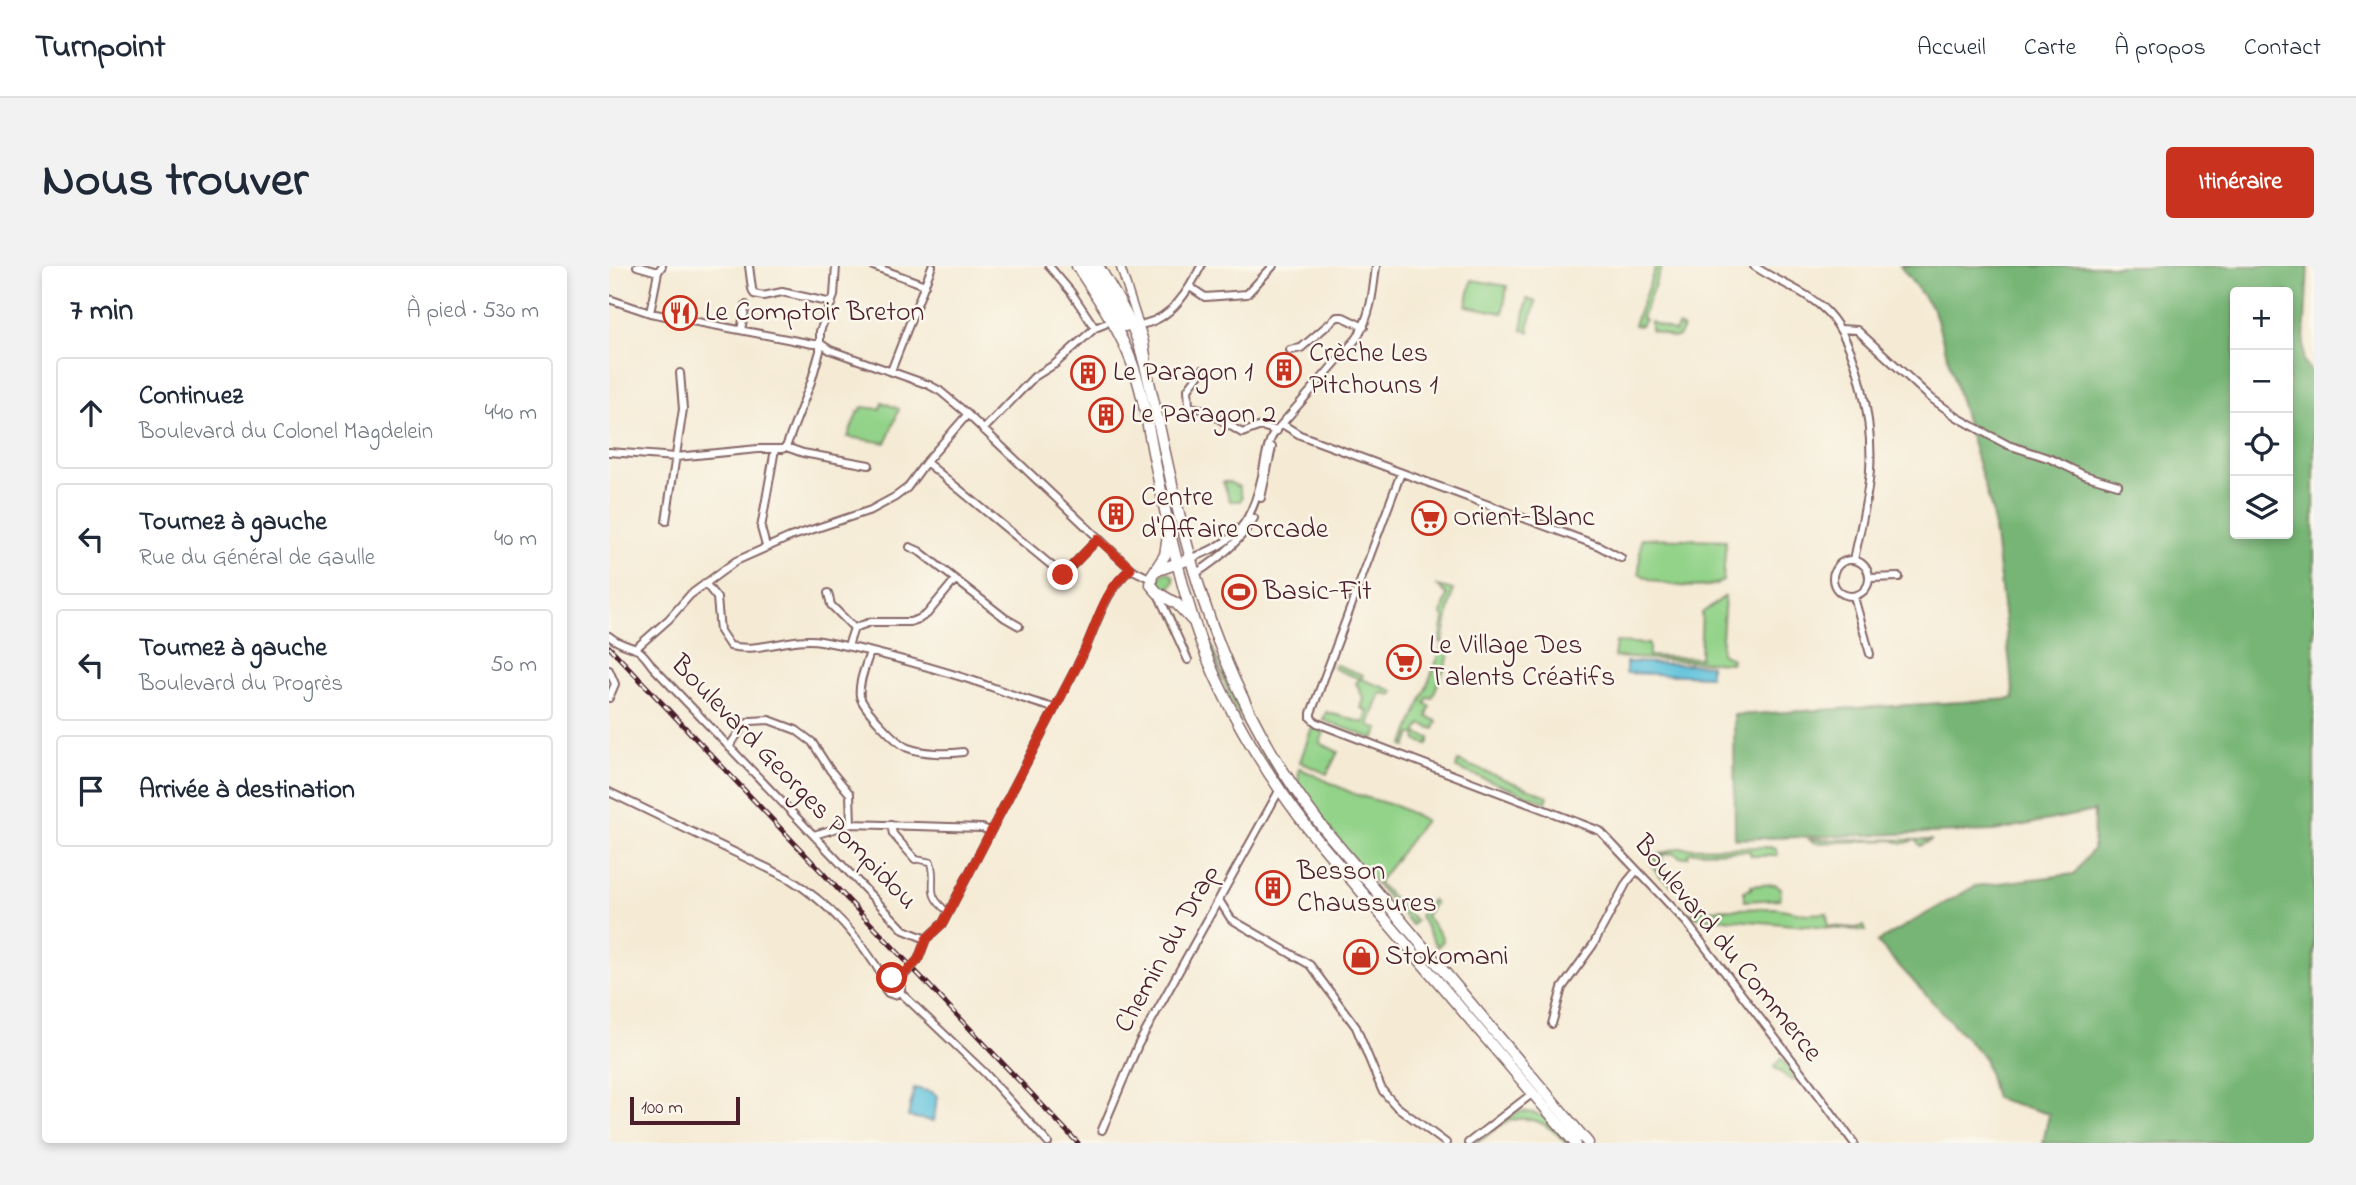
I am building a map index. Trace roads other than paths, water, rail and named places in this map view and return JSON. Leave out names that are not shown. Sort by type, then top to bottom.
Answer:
[{"type":"main road","points":[[1077,266],[1116,328],[1134,369],[1177,564],[1194,623],[1223,695],[1248,742],[1279,791],[1310,831],[1575,1143]]},
{"type":"main road","points":[[1087,266],[1121,318],[1148,377]]},
{"type":"main road","points":[[1098,266],[1134,331],[1148,377],[1190,559],[1216,637],[1237,688],[1293,787],[1320,824],[1588,1143]]},
{"type":"main road","points":[[1169,528],[1165,555],[1153,575],[1151,585],[1177,604],[1194,623]]},
{"type":"main road","points":[[1153,575],[1190,559]]},
{"type":"main road","points":[[1160,593],[1195,574]]},
{"type":"street","points":[[637,266],[660,269],[650,313]]},
{"type":"street","points":[[749,266],[754,294],[763,296],[782,292],[832,303]]},
{"type":"street","points":[[786,447],[811,383],[821,344],[820,331],[836,288],[836,266]]},
{"type":"street","points":[[873,266],[925,285]]},
{"type":"street","points":[[891,371],[932,266]]},
{"type":"street","points":[[1049,266],[1071,292],[1095,328]]},
{"type":"street","points":[[1120,266],[1144,340],[1148,377]]},
{"type":"street","points":[[1144,324],[1161,317],[1173,307],[1190,287],[1201,266]]},
{"type":"street","points":[[1190,287],[1205,297],[1227,294],[1241,296],[1247,294],[1273,266]]},
{"type":"street","points":[[1190,559],[1226,541],[1248,520],[1256,501],[1273,434],[1364,327],[1371,306],[1376,266]]},
{"type":"street","points":[[1754,266],[1811,299],[1826,311],[1850,348],[1869,439],[1870,468],[1854,560]]},
{"type":"street","points":[[609,299],[650,313],[821,344],[830,350],[940,391],[1131,569],[1153,575]]},
{"type":"street","points":[[741,330],[746,305]]},
{"type":"street","points":[[1290,350],[1301,348],[1337,317],[1364,327]]},
{"type":"street","points":[[983,430],[1034,377],[1055,364],[1095,328],[1105,324]]},
{"type":"street","points":[[1840,329],[1857,330],[1931,398],[1989,435],[2084,475],[2118,485]]},
{"type":"street","points":[[1202,370],[1188,389],[1188,405],[1205,410],[1242,433],[1261,426],[1277,431]]},
{"type":"street","points":[[666,521],[683,409],[680,373]]},
{"type":"street","points":[[635,649],[670,619],[690,595],[736,561],[766,546],[871,510],[907,488],[967,415]]},
{"type":"street","points":[[1282,424],[1300,435],[1599,546],[1621,558]]},
{"type":"street","points":[[1195,574],[1218,559],[1250,525],[1261,499],[1277,431]]},
{"type":"street","points":[[609,452],[676,457],[786,447],[803,453],[869,465]]},
{"type":"street","points":[[766,546],[761,528],[775,449]]},
{"type":"street","points":[[926,462],[1063,575],[1098,539]]},
{"type":"street","name":"Boulevard du Commerce","points":[[1401,473],[1311,718],[1329,728],[1592,827],[1607,837],[1686,922],[1854,1143]]},
{"type":"street","points":[[910,547],[1019,626]]},
{"type":"street","points":[[1854,560],[1864,565],[1870,578],[1864,592],[1854,597],[1848,597],[1837,590],[1833,579],[1837,567],[1854,560]]},
{"type":"street","points":[[898,980],[918,960],[926,939],[943,923],[1083,656],[1108,597],[1131,569]]},
{"type":"street","points":[[1870,578],[1899,577]]},
{"type":"street","points":[[854,628],[871,622],[909,622],[919,619],[927,614],[955,580]]},
{"type":"street","points":[[705,583],[717,598],[720,631],[730,646],[743,649],[814,640],[848,646],[967,678],[1055,708]]},
{"type":"street","points":[[828,593],[831,605],[854,628]]},
{"type":"street","points":[[1160,593],[1188,660]]},
{"type":"street","points":[[1854,597],[1870,654]]},
{"type":"street","points":[[848,646],[854,628]]},
{"type":"street","name":"Boulevard Georges Pompidou","points":[[609,636],[616,642],[635,649],[904,930],[926,939]]},
{"type":"street","points":[[870,652],[859,690],[865,708],[907,748],[946,754],[963,752]]},
{"type":"street","points":[[609,670],[615,684],[609,698]]},
{"type":"street","points":[[729,747],[743,726],[751,721],[769,720],[796,730],[813,742],[849,794],[851,824]]},
{"type":"street","name":"Chemin du Drap","points":[[1102,1130],[1138,1045],[1279,791]]},
{"type":"street","points":[[609,792],[788,878],[814,894],[867,951],[886,982],[885,989],[888,993],[894,995],[900,992]]},
{"type":"street","points":[[814,835],[851,824],[982,828],[990,831]]},
{"type":"street","points":[[891,825],[893,834],[915,859],[931,862],[932,892],[936,902],[948,912]]},
{"type":"street","points":[[1552,1024],[1562,988],[1593,946],[1626,882],[1637,870]]},
{"type":"street","points":[[1219,900],[1231,919],[1310,965],[1356,1027],[1382,1090],[1396,1106],[1446,1143]]},
{"type":"street","points":[[886,982],[892,978],[898,980],[901,983],[900,992]]},
{"type":"street","points":[[900,992],[985,1073],[1048,1143]]},
{"type":"street","points":[[1468,1143],[1533,1093]]},
{"type":"water","points":[[1626,662],[1710,665],[1710,676],[1626,673]]},
{"type":"water","points":[[914,1088],[932,1092],[937,1096],[934,1121],[908,1117]]},
{"type":"railway","points":[[609,647],[1078,1143]]},
{"type":"place","name":"Le Comptoir Breton","points":[[680,313]]},
{"type":"place","name":"Crèche Les Pitchouns 1","points":[[1284,370]]},
{"type":"place","name":"Le Paragon 1","points":[[1088,373]]},
{"type":"place","name":"Le Paragon 2","points":[[1106,415]]},
{"type":"place","name":"Centre d'Affaire Orcade","points":[[1116,514]]},
{"type":"place","name":"Orient-Blanc","points":[[1429,518]]},
{"type":"place","name":"Basic-Fit","points":[[1239,592]]},
{"type":"place","name":"Le Village Des Talents Créatifs","points":[[1404,662]]},
{"type":"place","name":"Besson Chaussures","points":[[1273,888]]},
{"type":"place","name":"Stokomani","points":[[1361,957]]}]
